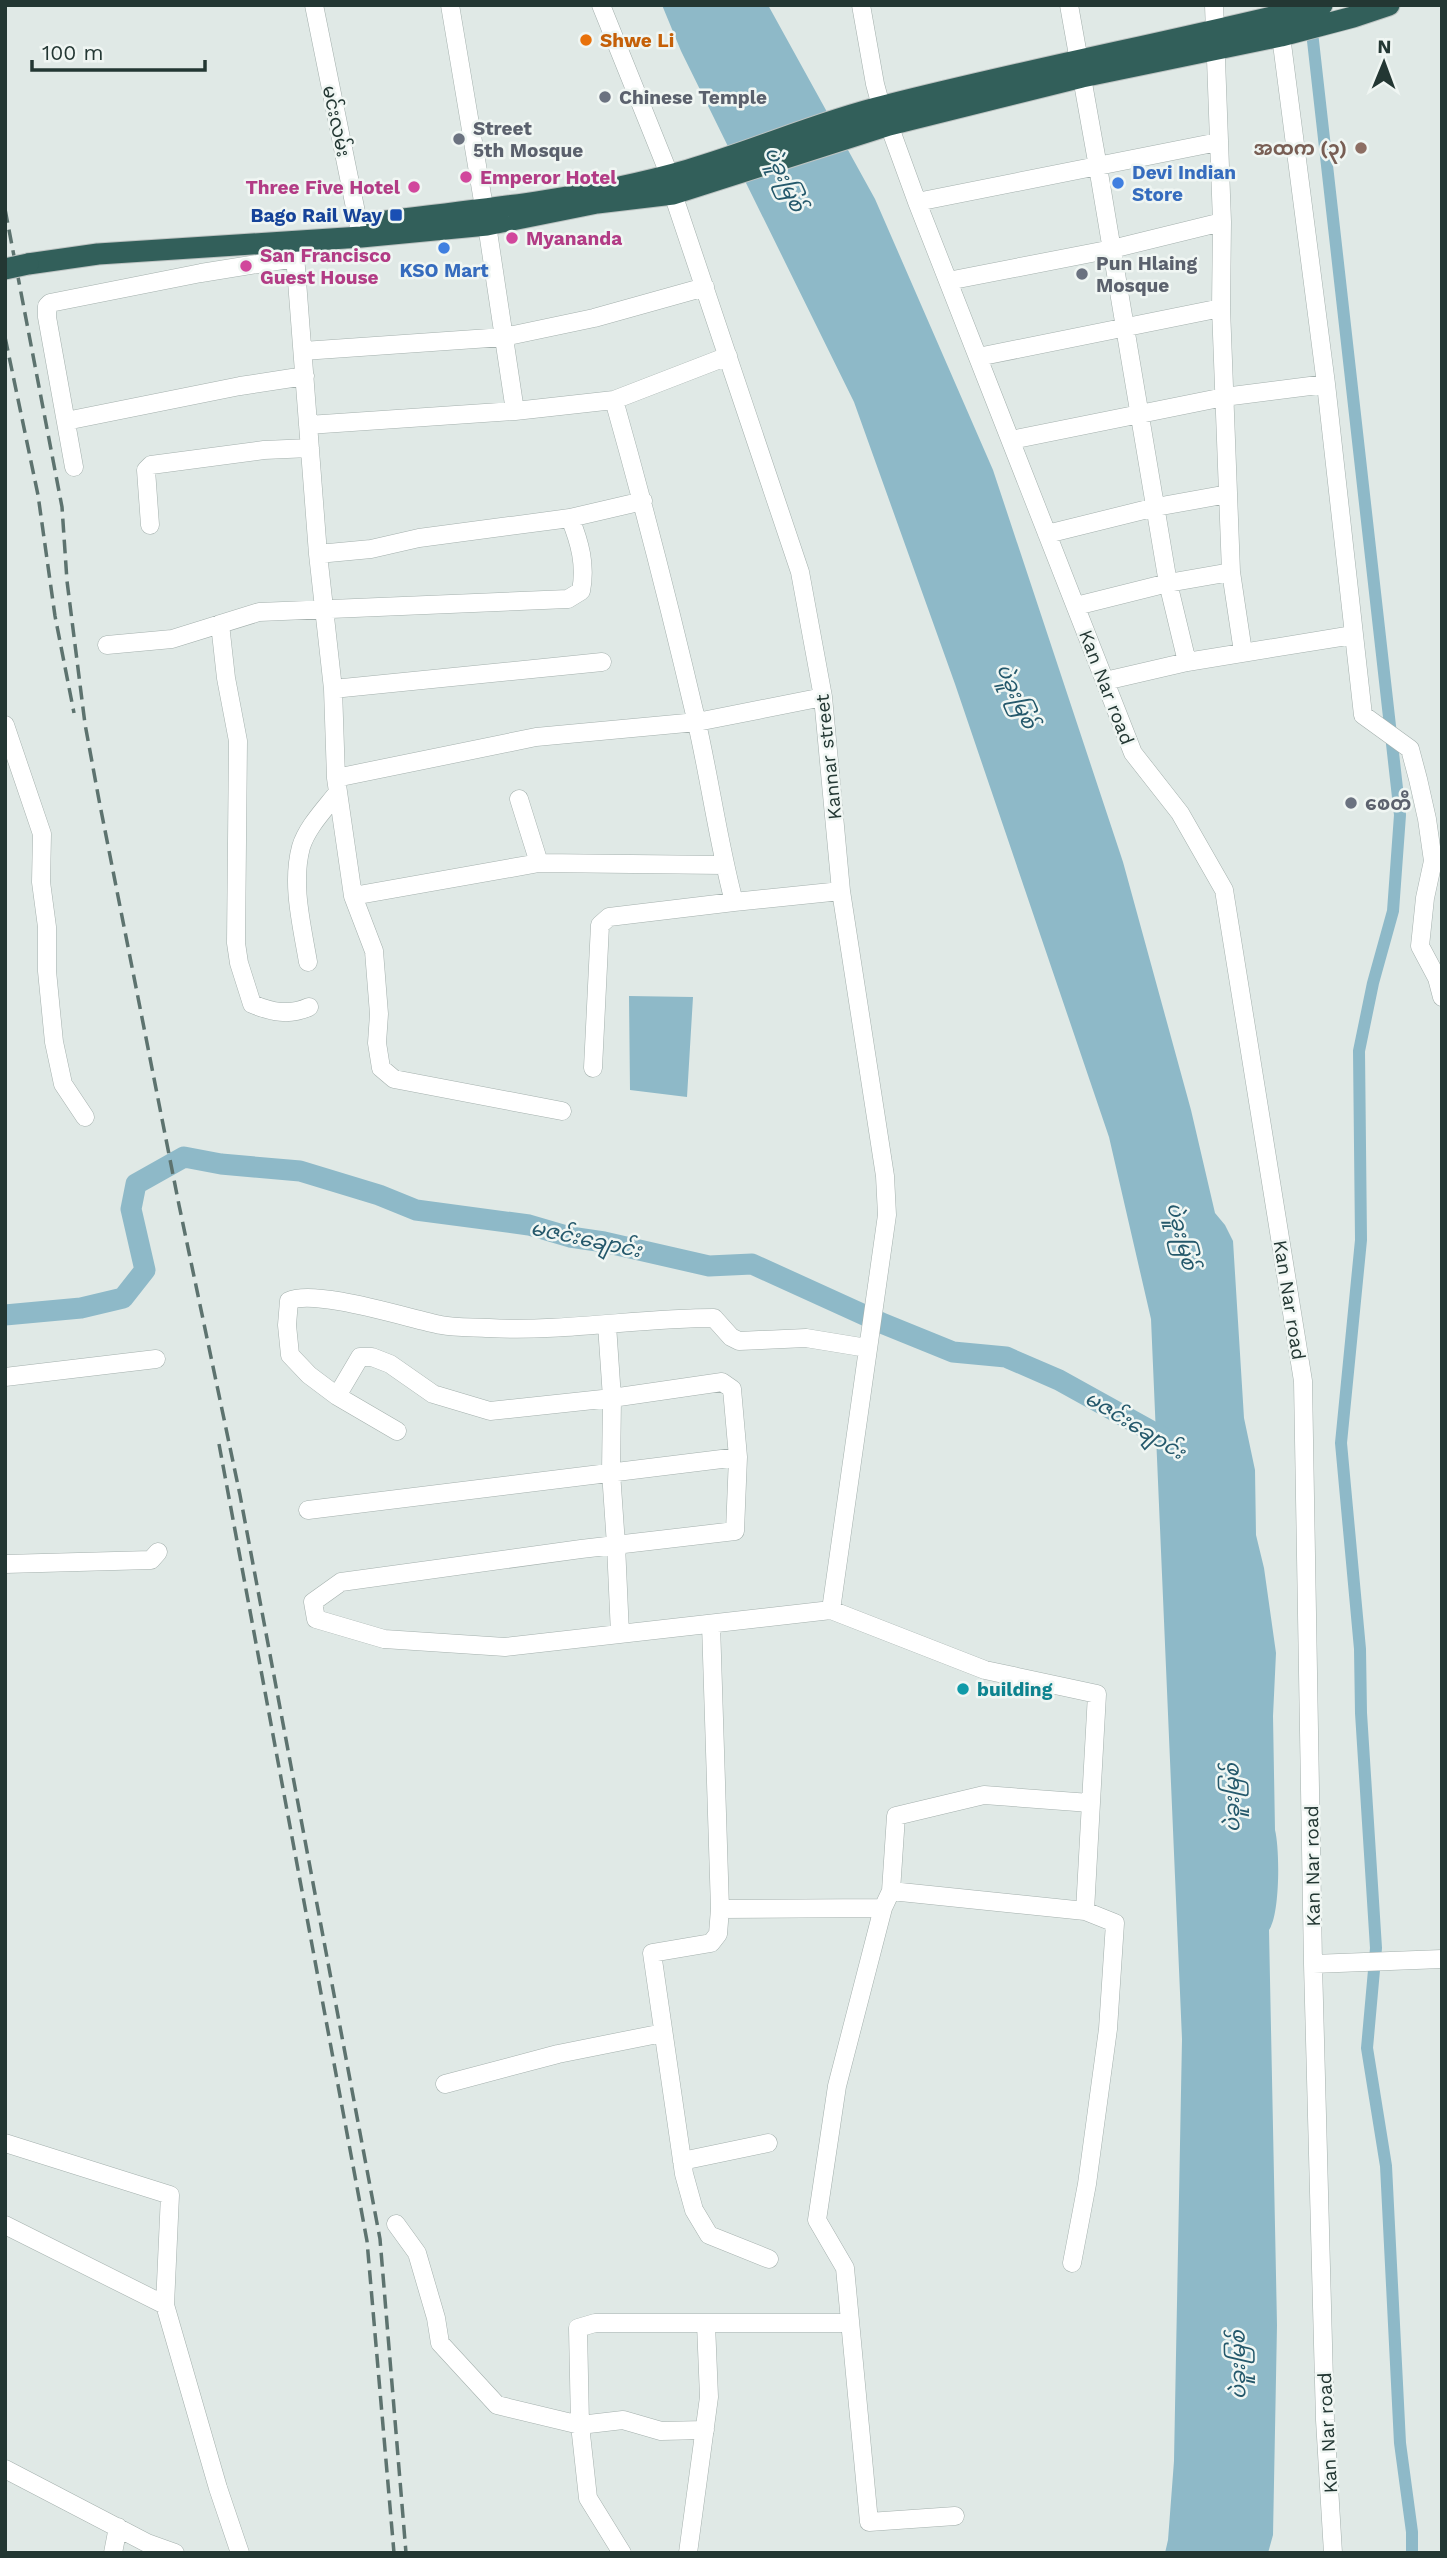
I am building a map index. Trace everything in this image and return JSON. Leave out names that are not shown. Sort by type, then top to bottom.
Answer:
[{"type":"highway","points":[[5,269],[19,257],[94,240],[360,230],[597,203],[680,182],[879,118],[1080,69],[1216,41],[1274,19],[1322,5]]},
{"type":"highway","points":[[1274,19],[1353,17],[1389,5]]},
{"type":"highway","points":[[19,257],[294,250],[360,230]]},
{"type":"street","name":"မင်းလမ်း","points":[[314,5],[360,230]]},
{"type":"street","points":[[450,5],[515,411]]},
{"type":"street","name":"Kannar street","points":[[601,5],[680,182],[705,286],[800,572],[823,697],[841,891],[885,1176],[887,1215],[831,1610]]},
{"type":"street","name":"Kan Nar road","points":[[861,5],[879,118],[917,202],[1133,753],[1180,813],[1224,890],[1303,1381],[1313,1964],[1325,2420],[1332,2553]]},
{"type":"street","points":[[1069,5],[1168,583],[1187,662]]},
{"type":"street","points":[[1214,5],[1223,222],[1221,308],[1231,572],[1242,652]]},
{"type":"street","points":[[1274,19],[1326,384],[1363,715],[1410,749],[1427,819],[1433,861],[1425,898],[1420,946],[1439,978],[1442,997]]},
{"type":"street","points":[[917,202],[1218,142]]},
{"type":"street","points":[[948,281],[1112,249],[1223,222]]},
{"type":"street","points":[[74,467],[47,317],[47,306],[50,303],[201,273],[294,250],[323,611],[333,689],[337,785],[353,895],[374,951],[379,1014],[377,1043],[381,1068],[394,1079],[562,1111]]},
{"type":"street","points":[[303,351],[504,337],[594,318],[705,286]]},
{"type":"street","points":[[978,357],[1221,308]]},
{"type":"street","points":[[309,425],[515,411],[614,400],[728,356]]},
{"type":"street","points":[[66,421],[304,376]]},
{"type":"street","points":[[1011,440],[1224,397],[1326,384]]},
{"type":"street","points":[[614,400],[643,501],[697,722],[724,865],[734,902]]},
{"type":"street","points":[[150,525],[146,470],[151,465],[264,450],[310,448]]},
{"type":"street","points":[[1047,534],[1156,507],[1228,494]]},
{"type":"street","points":[[318,554],[371,549],[419,538],[570,518],[643,501]]},
{"type":"street","points":[[107,645],[172,639],[259,612],[568,599],[581,591],[585,571],[580,543],[570,518]]},
{"type":"street","points":[[1076,606],[1168,583],[1231,572]]},
{"type":"street","points":[[220,624],[226,678],[238,741],[239,814],[235,877],[239,963],[252,1004],[273,1012],[298,1012],[309,1007]]},
{"type":"street","points":[[1105,681],[1187,662],[1353,635]]},
{"type":"street","points":[[333,689],[602,662]]},
{"type":"street","points":[[308,962],[299,908],[298,879],[302,847],[337,785],[536,737],[697,722],[823,697]]},
{"type":"street","points":[[5,725],[42,834],[41,882],[47,927],[47,971],[54,1042],[62,1084],[85,1117]]},
{"type":"street","points":[[519,799],[538,863]]},
{"type":"street","points":[[353,895],[538,863],[724,865]]},
{"type":"street","points":[[593,1068],[600,925],[609,917],[841,891]]},
{"type":"street","points":[[397,1431],[337,1396],[309,1375],[290,1355],[287,1325],[289,1301],[298,1296],[349,1304],[444,1326],[508,1329],[714,1318],[739,1342],[806,1338],[867,1342]]},
{"type":"street","points":[[607,1325],[612,1398],[611,1472],[620,1634]]},
{"type":"street","points":[[337,1396],[360,1357],[372,1357],[390,1364],[433,1394],[490,1411],[612,1398],[722,1382],[732,1389],[738,1457],[735,1531],[341,1582],[313,1602],[316,1619],[384,1639],[505,1647],[831,1610],[985,1670],[1097,1694],[1085,1911]]},
{"type":"street","points":[[5,1377],[156,1359]]},
{"type":"street","points":[[308,1510],[738,1457]]},
{"type":"street","points":[[5,1564],[152,1560],[158,1552]]},
{"type":"street","points":[[711,1623],[720,1909],[718,1934],[711,1943],[652,1953],[682,2161],[694,2210],[709,2235],[769,2259]]},
{"type":"street","points":[[955,2516],[869,2522],[845,2268],[817,2220],[837,2086],[883,1908],[891,1891],[896,1816],[984,1795],[1090,1803]]},
{"type":"street","points":[[891,1891],[1085,1911],[1115,1923],[1108,2029],[1087,2184],[1072,2263]]},
{"type":"street","points":[[720,1909],[883,1908]]},
{"type":"street","points":[[1313,1964],[1442,1959]]},
{"type":"street","points":[[445,2084],[558,2054],[663,2033]]},
{"type":"street","points":[[5,2143],[170,2195],[165,2305],[238,2552]]},
{"type":"street","points":[[682,2161],[768,2143]]},
{"type":"street","points":[[396,2224],[417,2253],[436,2318],[440,2343],[497,2405],[580,2426],[623,2420],[661,2431],[705,2430]]},
{"type":"street","points":[[5,2225],[165,2305]]},
{"type":"street","points":[[622,2553],[588,2498],[580,2426],[578,2328],[595,2323],[850,2323]]},
{"type":"street","points":[[688,2553],[709,2397],[706,2324]]},
{"type":"street","points":[[5,2469],[148,2543],[176,2553]]},
{"type":"street","points":[[113,2553],[118,2527]]},
{"type":"water","name":"ပဲခူးမြစ်","points":[[662,5],[768,5],[875,199],[993,470],[1123,862],[1191,1110],[1215,1213],[1233,1241],[1244,1418],[1255,1470],[1256,1535],[1264,1568],[1276,1653],[1273,1716],[1278,1882],[1273,1922],[1269,1930],[1277,2325],[1273,2535],[1268,2553],[1165,2553],[1174,2461],[1182,2039],[1151,1319],[1109,1137],[955,684],[854,402],[681,51]]},
{"type":"water","points":[[629,996],[693,997],[687,1097],[630,1090]]},
{"type":"waterway","points":[[1311,23],[1400,815],[1393,911],[1373,983],[1359,1051],[1361,1240],[1341,1443],[1360,1649],[1361,1713],[1376,1948],[1367,2048],[1386,2166],[1400,2443],[1412,2532],[1412,2553]]},
{"type":"waterway","name":"မဇင်းချောင်း","points":[[5,1315],[81,1308],[123,1298],[145,1270],[131,1209],[136,1184],[184,1157],[221,1164],[300,1171],[379,1195],[416,1210],[529,1225],[570,1237],[709,1266],[752,1264],[953,1352],[1006,1357],[1059,1380],[1178,1446]]},
{"type":"railway","points":[[5,209],[62,507],[67,581],[85,724],[99,800],[179,1205],[240,1495],[380,2239],[406,2553]]},
{"type":"railway","points":[[5,337],[38,495],[55,616],[74,713]]},
{"type":"railway","points":[[219,1444],[367,2241],[394,2553]]},
{"type":"place","name":"Shwe Li","points":[[586,40]]},
{"type":"place","name":"Chinese Temple","points":[[605,97]]},
{"type":"place","name":"Street 5th Mosque","points":[[459,139]]},
{"type":"place","name":"အထက (၃)","points":[[1361,148]]},
{"type":"place","name":"Emperor Hotel","points":[[466,177]]},
{"type":"place","name":"Devi Indian Store","points":[[1118,183]]},
{"type":"place","name":"Three Five Hotel","points":[[414,187]]},
{"type":"place","name":"Bago Rail Way","points":[[396,215]]},
{"type":"place","name":"Myananda","points":[[512,238]]},
{"type":"place","name":"KSO Mart","points":[[444,248]]},
{"type":"place","name":"San Francisco Guest House","points":[[246,266]]},
{"type":"place","name":"Pun Hlaing Mosque","points":[[1082,274]]},
{"type":"place","name":"စေတီ","points":[[1351,803]]},
{"type":"place","name":"building","points":[[963,1689]]}]
